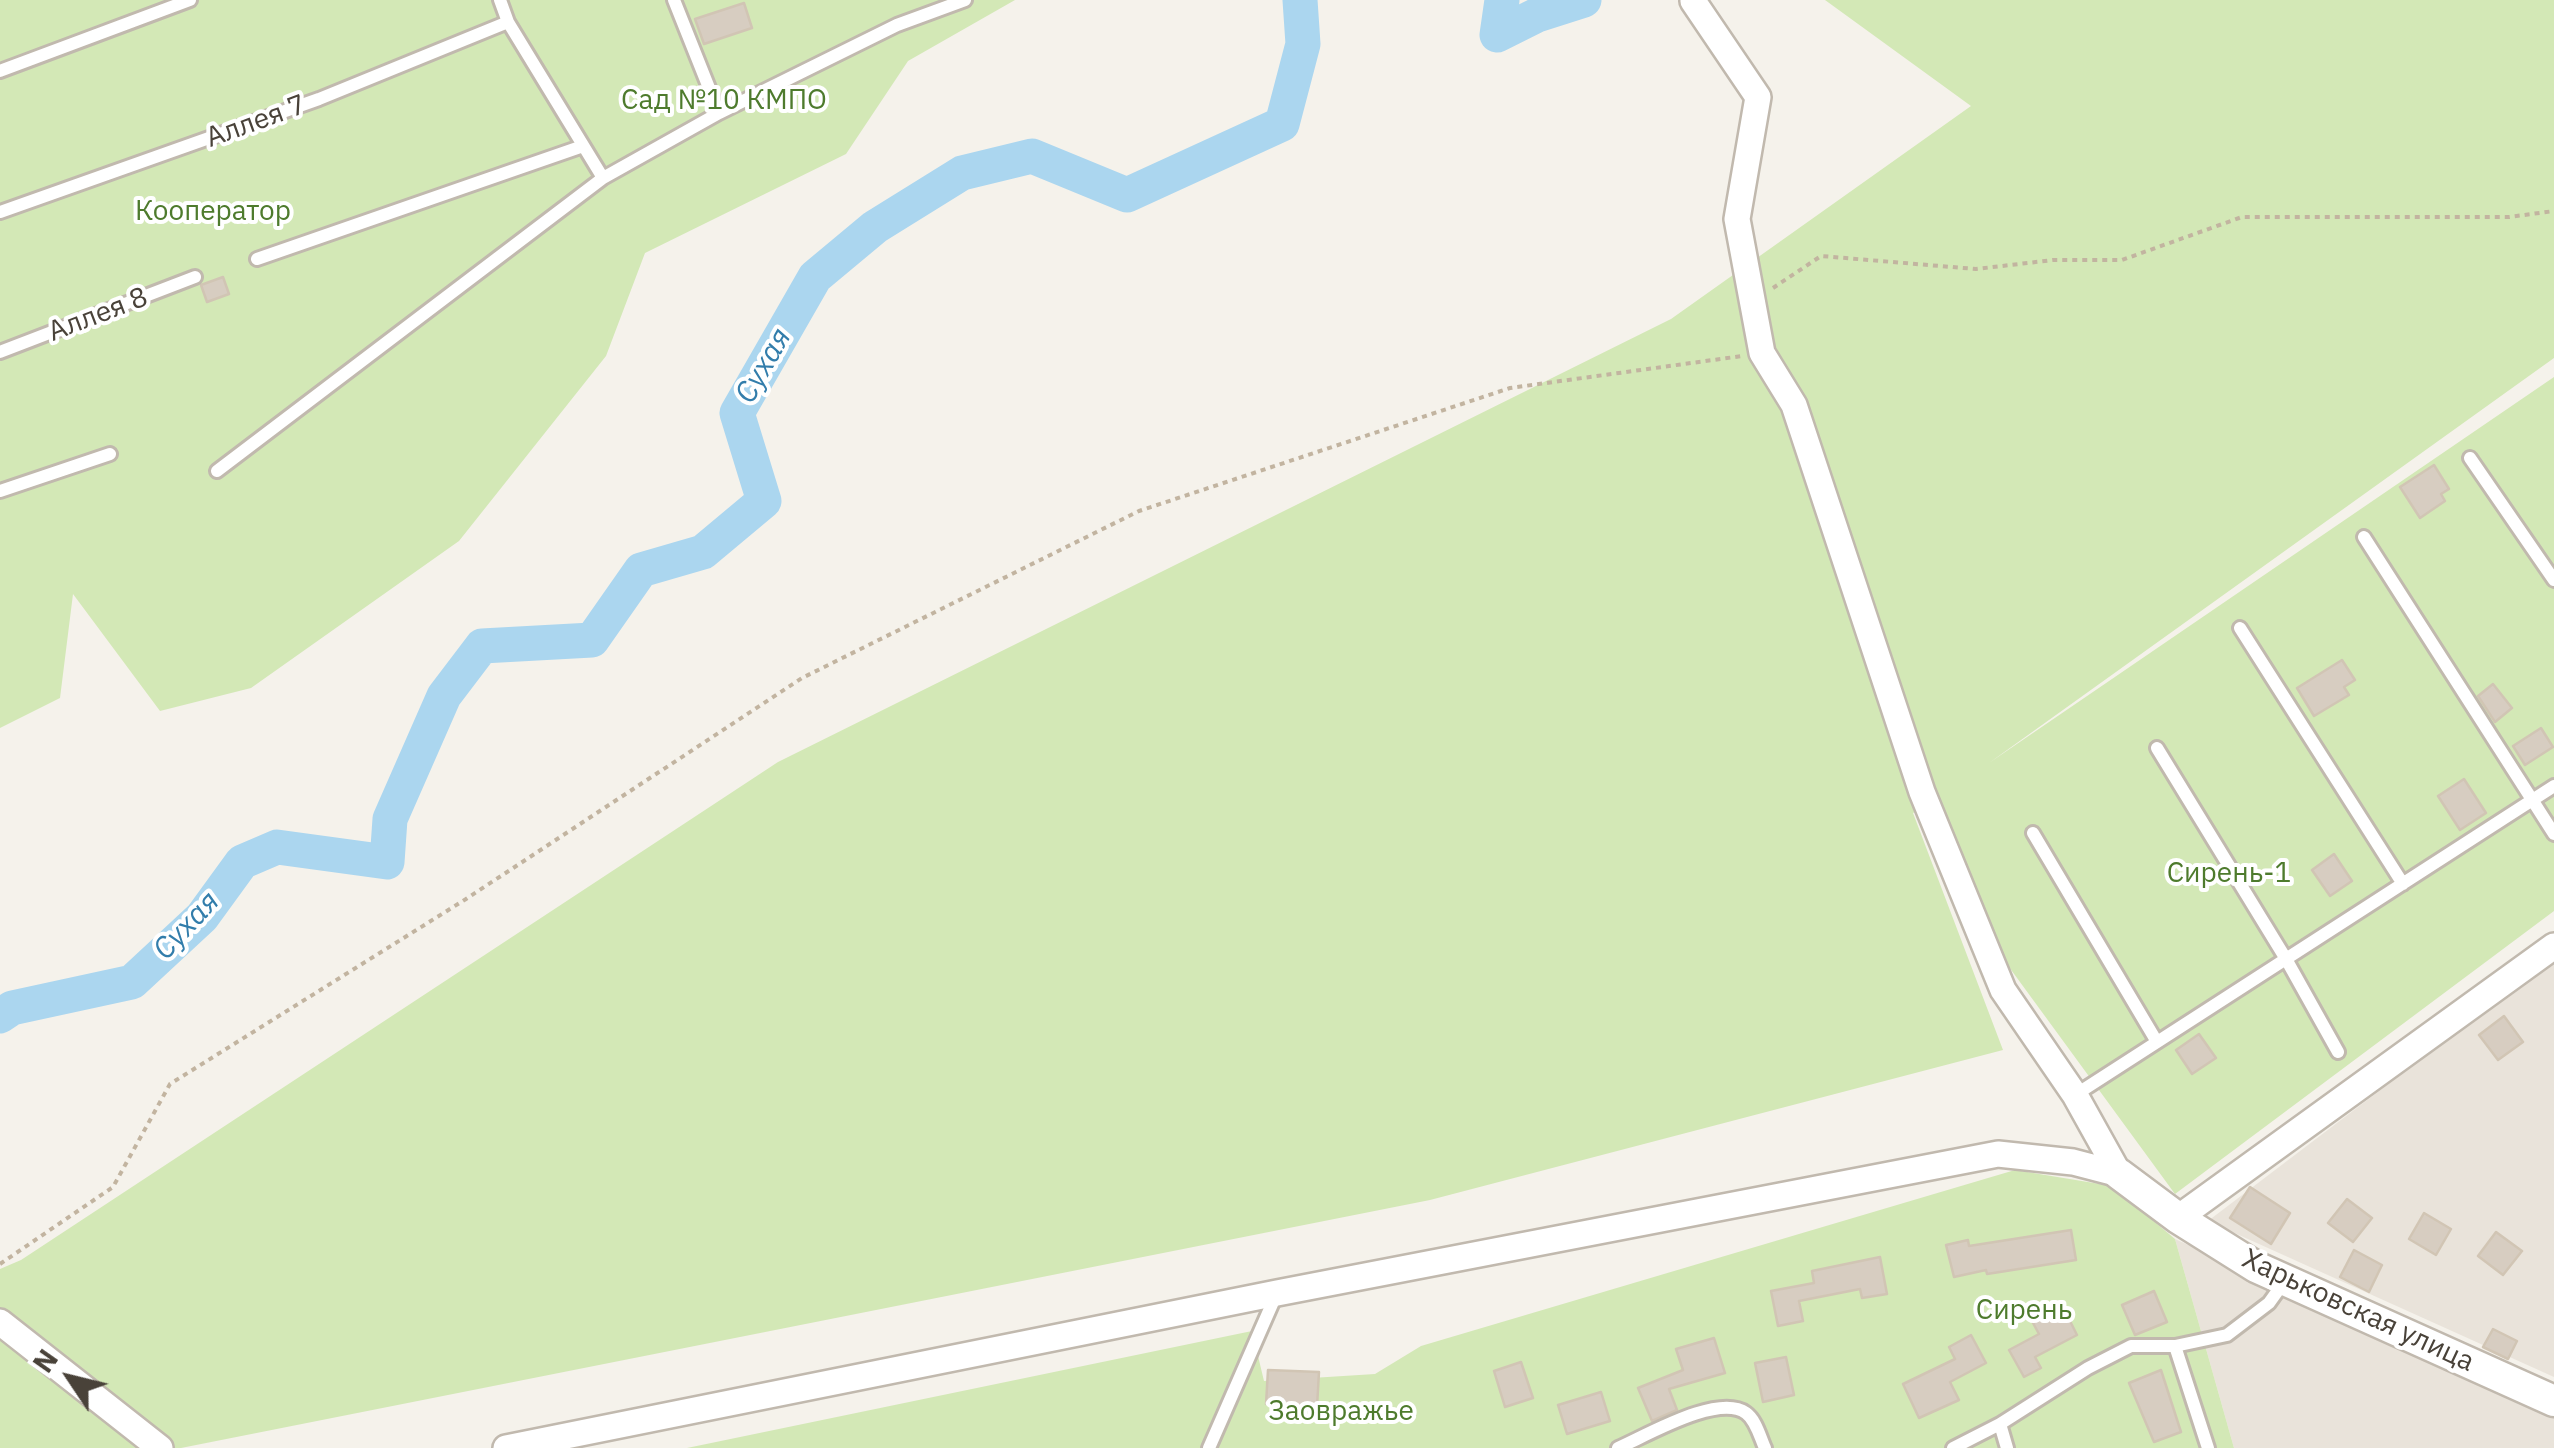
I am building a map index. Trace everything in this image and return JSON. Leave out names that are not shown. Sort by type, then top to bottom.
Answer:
[{"type":"street","points":[[1693,1],[1758,98],[1736,219],[1762,353],[1794,405],[1922,792],[2004,990],[2075,1096],[2119,1174]]},
{"type":"street","points":[[2178,1218],[2554,946]]},
{"type":"street","points":[[506,1448],[1276,1293],[1998,1154],[2072,1162],[2119,1174]]},
{"type":"street","name":"Харьковская улица","points":[[2119,1174],[2178,1218],[2256,1267],[2554,1401]]},
{"type":"street","points":[[0,1322],[160,1448]]},
{"type":"lane","points":[[0,71],[190,0]]},
{"type":"lane","points":[[500,0],[508,22],[603,178]]},
{"type":"lane","points":[[674,0],[719,113]]},
{"type":"lane","points":[[217,471],[603,178],[719,113],[897,26],[964,0]]},
{"type":"lane","name":"Аллея 7","points":[[0,212],[319,99],[508,22]]},
{"type":"lane","points":[[256,259],[584,146]]},
{"type":"lane","name":"Аллея 8","points":[[0,352],[195,277]]},
{"type":"lane","points":[[0,491],[110,454]]},
{"type":"lane","points":[[2470,458],[2554,580]]},
{"type":"lane","points":[[2364,537],[2554,834]]},
{"type":"lane","points":[[2240,628],[2403,884]]},
{"type":"lane","points":[[2157,748],[2338,1052]]},
{"type":"lane","points":[[2075,1096],[2554,786]]},
{"type":"lane","points":[[2033,833],[2157,1042]]},
{"type":"lane","points":[[1953,1448],[2131,1346],[2175,1346],[2227,1334],[2269,1303],[2285,1280]]},
{"type":"lane","points":[[1209,1448],[1276,1293]]},
{"type":"lane","points":[[2175,1346],[2208,1448]]},
{"type":"lane","points":[[1618,1448],[1692,1414],[1733,1406],[1750,1415],[1765,1448]]},
{"type":"lane","points":[[2000,1424],[2007,1448]]},
{"type":"path","points":[[1752,301],[1821,256],[1976,269],[2053,260],[2122,260],[2242,217],[2509,216],[2554,212]]},
{"type":"path","points":[[0,1264],[113,1187],[170,1084],[466,899],[802,678],[1139,511],[1510,388],[1762,353]]},
{"type":"shaded area","points":[[2554,958],[2554,1377],[2208,1221]]},
{"type":"shaded area","points":[[2175,1239],[2554,1409],[2554,1448],[2234,1448]]},
{"type":"green space","points":[[0,0],[1015,0],[908,61],[846,154],[645,253],[606,356],[459,541],[251,688],[160,711],[73,594],[60,698],[0,728]]},
{"type":"green space","name":"Сирень-1","points":[[1825,0],[2554,0],[2554,358],[1989,763],[2554,377],[2554,911],[2175,1194],[2009,967],[1932,804],[1913,813],[2003,1050],[1430,1200],[181,1448],[0,1448],[0,1269],[21,1260],[778,762],[1671,319],[1971,106]]},
{"type":"green space","name":"Сирень","points":[[2015,1170],[2112,1186],[2175,1239],[2234,1448],[687,1448],[1252,1331],[1264,1381],[1375,1374],[1421,1346]]},
{"type":"building","points":[[744,3],[752,28],[704,44],[695,19]]},
{"type":"building","points":[[223,277],[229,294],[207,302],[201,285]]},
{"type":"building","points":[[2434,465],[2449,489],[2441,494],[2445,501],[2420,518],[2400,487]]},
{"type":"building","points":[[2342,660],[2355,680],[2344,687],[2349,695],[2314,716],[2297,688]]},
{"type":"building","points":[[2493,684],[2512,708],[2495,722],[2478,696]]},
{"type":"building","points":[[2541,728],[2553,747],[2525,765],[2513,746]]},
{"type":"building","points":[[2464,779],[2486,813],[2460,830],[2438,796]]},
{"type":"building","points":[[2334,854],[2352,881],[2330,896],[2312,870]]},
{"type":"building","points":[[2504,1016],[2523,1042],[2498,1060],[2479,1035]]},
{"type":"building","points":[[2199,1034],[2216,1058],[2192,1074],[2176,1050]]},
{"type":"building","points":[[2250,1187],[2290,1213],[2271,1244],[2230,1218]]},
{"type":"building","points":[[2347,1199],[2372,1218],[2353,1242],[2328,1223]]},
{"type":"building","points":[[2424,1213],[2451,1229],[2436,1255],[2409,1239]]},
{"type":"building","points":[[2071,1230],[2076,1260],[1954,1277],[1946,1245],[1968,1240],[1969,1246]]},
{"type":"building","points":[[2496,1232],[2522,1251],[2503,1275],[2478,1256]]},
{"type":"building","points":[[2354,1250],[2382,1265],[2369,1292],[2340,1277]]},
{"type":"building","points":[[1880,1257],[1887,1294],[1862,1298],[1860,1289],[1799,1301],[1803,1321],[1778,1326],[1771,1291],[1814,1283],[1812,1271]]},
{"type":"building","points":[[2154,1291],[2167,1322],[2135,1335],[2122,1305]]},
{"type":"building","points":[[2063,1307],[2077,1335],[2035,1357],[2041,1368],[2024,1377],[2009,1350],[2039,1334],[2033,1323]]},
{"type":"building","points":[[2493,1329],[2517,1341],[2508,1359],[2483,1347]]},
{"type":"building","points":[[1971,1335],[1986,1363],[1950,1382],[1959,1400],[1919,1418],[1903,1384],[1955,1359],[1949,1347]]},
{"type":"building","points":[[1714,1338],[1725,1373],[1669,1389],[1677,1410],[1652,1421],[1638,1388],[1683,1370],[1676,1349]]},
{"type":"building","points":[[1786,1357],[1794,1395],[1763,1402],[1755,1363]]},
{"type":"building","points":[[1521,1362],[1533,1398],[1505,1407],[1494,1371]]},
{"type":"building","points":[[1268,1370],[1319,1372],[1317,1407],[1266,1404]]},
{"type":"building","points":[[2161,1370],[2181,1432],[2154,1442],[2129,1383]]},
{"type":"building","points":[[1601,1392],[1610,1421],[1567,1434],[1558,1405]]},
{"type":"waterway","name":"Сухая","points":[[0,1016],[12,1008],[132,982],[202,917],[242,862],[277,847],[387,862],[390,819],[444,696],[482,646],[592,640],[641,570],[703,552],[764,501],[737,413],[815,277],[875,227],[962,173],[1032,156],[1127,195],[1282,124],[1303,44],[1300,0]]},
{"type":"waterway","name":"Сухая","points":[[1502,0],[1497,35],[1537,15],[1584,0]]},
{"type":"park label","name":"Сад №10 КМПО","points":[[724,101]]},
{"type":"park label","name":"Кооператор","points":[[213,212]]},
{"type":"park label","name":"Заовражье","points":[[1341,1412]]}]
